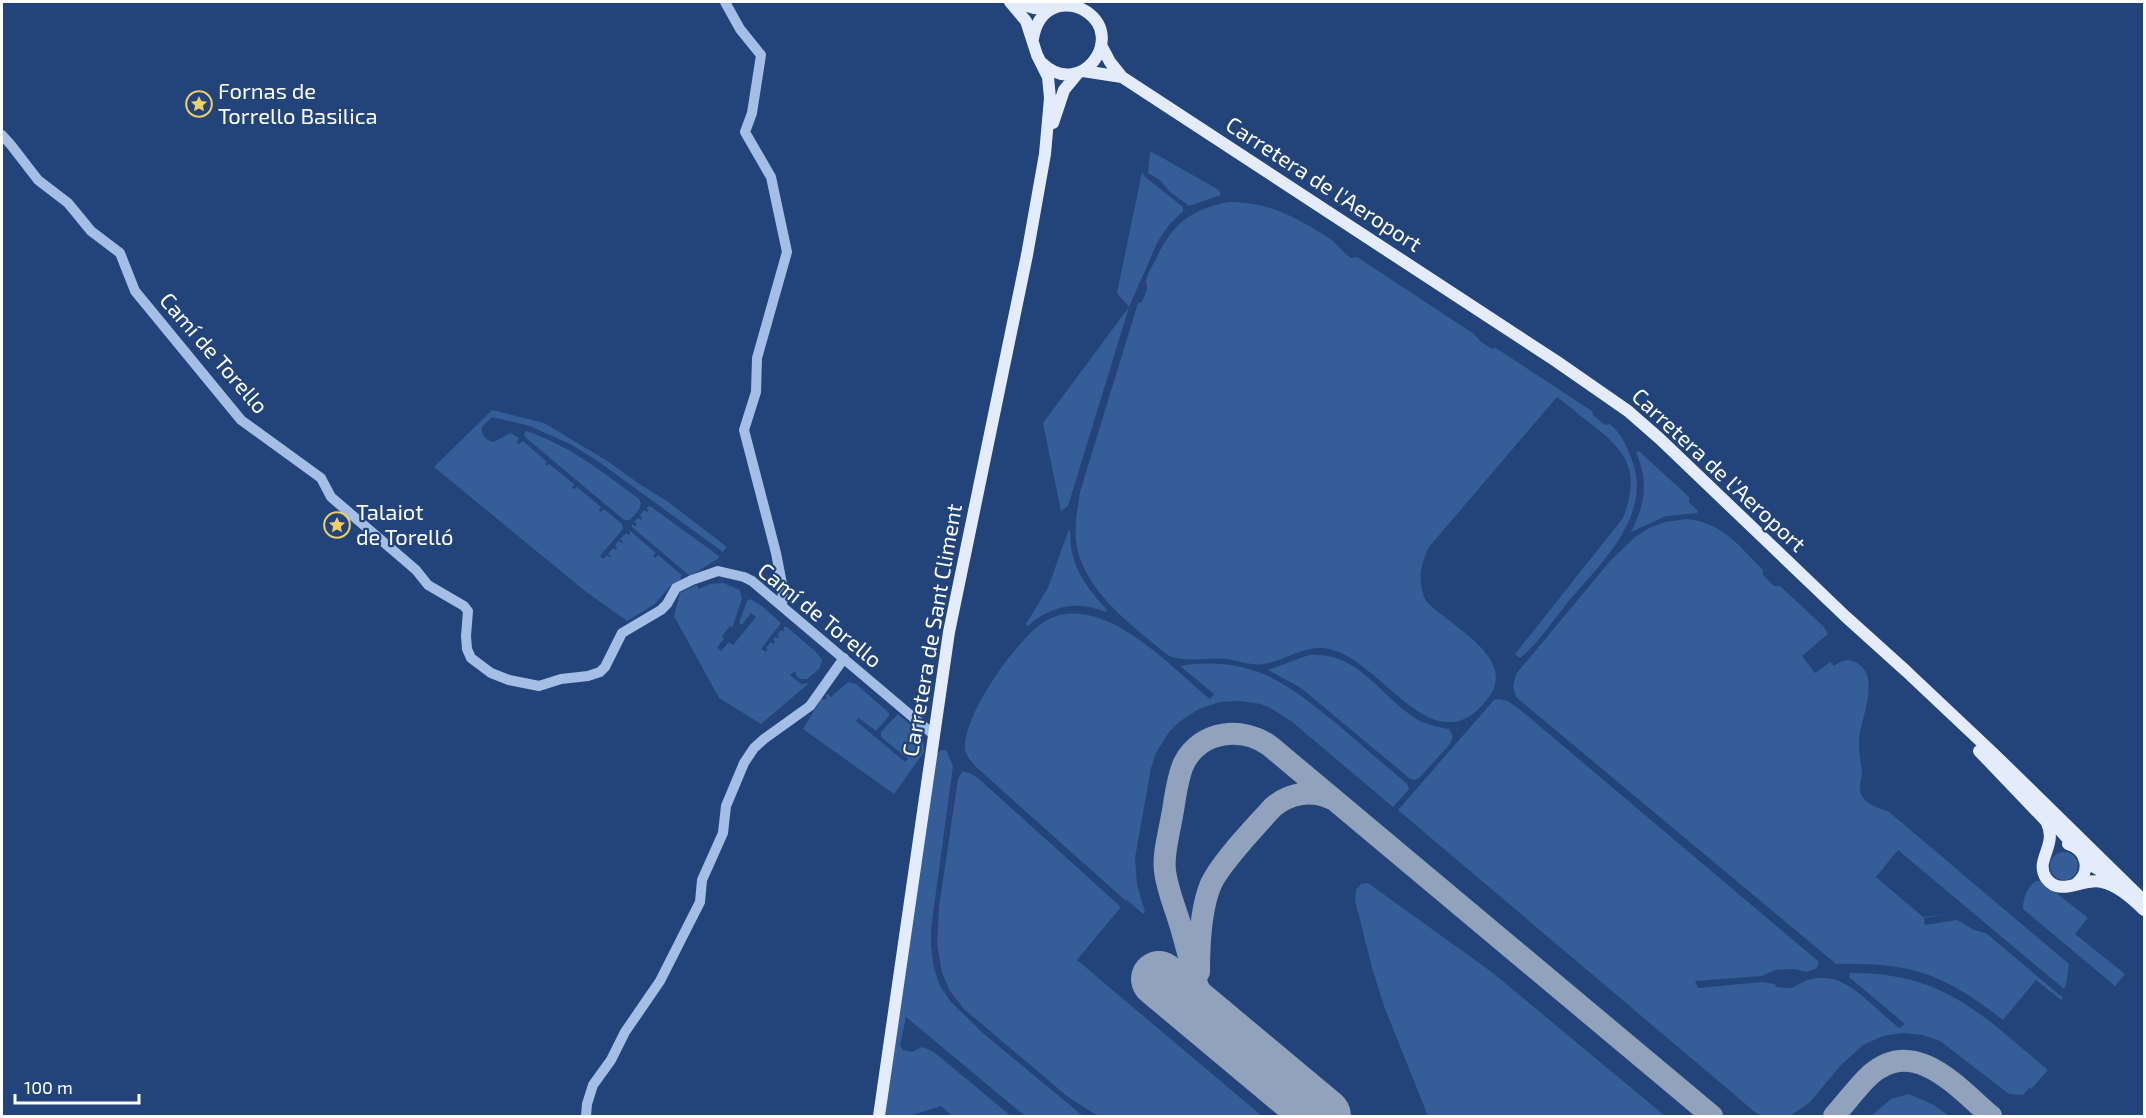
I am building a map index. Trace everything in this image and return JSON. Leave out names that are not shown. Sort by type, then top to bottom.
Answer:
[{"type":"main road","points":[[1010,2],[1026,21],[1034,48],[1050,85],[1045,154]]},
{"type":"main road","points":[[1014,2],[1034,8],[1074,6],[1091,14]]},
{"type":"main road","points":[[1045,154],[1060,98],[1070,81],[1097,58],[1101,45],[1101,31],[1086,2]]},
{"type":"main road","points":[[1033,40],[1040,19],[1057,6]]},
{"type":"main road","name":"Carretera de l'Aeroport","points":[[1101,45],[1122,77],[1556,361],[1628,411],[1994,754],[2145,901]]},
{"type":"main road","points":[[1041,62],[1054,72],[1070,75],[1080,72]]},
{"type":"main road","name":"Carretera de l'Aeroport","points":[[1080,72],[1122,77]]},
{"type":"main road","name":"Carretera de Sant Climent","points":[[879,1116],[951,624],[1027,255],[1045,154]]},
{"type":"main road","points":[[1845,616],[2043,816],[2051,834],[2043,868],[2048,880],[2059,887],[2088,880],[2108,884],[2145,910]]},
{"type":"main road","points":[[1994,754],[2014,780],[2039,805],[2089,864],[2115,879],[2145,901]]},
{"type":"main road","points":[[2046,854],[2051,848],[2060,844],[2075,847]]},
{"type":"main road","points":[[2075,884],[2085,873],[2085,858]]},
{"type":"street","points":[[725,2],[740,29],[761,55],[752,113],[745,132],[771,177],[787,252],[757,358],[756,392],[744,430],[776,553],[783,590],[782,605]]},
{"type":"street","name":"Camí de Torello","points":[[2,135],[38,180],[68,203],[91,231],[120,253],[135,291],[241,420],[321,478],[331,497],[416,570],[428,585],[468,610],[467,649],[471,658],[482,667],[509,680],[534,686],[561,679],[597,674],[605,667],[620,636],[665,606],[676,588],[711,572],[722,571],[747,578],[782,605],[934,735]]},
{"type":"street","points":[[586,1116],[586,1104],[593,1085],[613,1056],[625,1032],[660,981],[700,902],[702,880],[723,833],[726,806],[744,763],[764,739],[810,706],[844,658]]},
{"type":"shaded area","points":[[1152,152],[1219,190],[1221,195],[1189,206],[1169,191],[1160,180],[1148,173]]},
{"type":"shaded area","points":[[1142,172],[1183,207],[1183,211],[1158,241],[1129,307],[1117,293]]},
{"type":"shaded area","points":[[1229,202],[1241,202],[1273,209],[1294,218],[1332,240],[1351,258],[1357,257],[1474,334],[1492,349],[1496,348],[1592,411],[1593,415],[1605,425],[1610,424],[1614,427],[1626,446],[1636,476],[1636,497],[1631,516],[1622,535],[1539,639],[1520,658],[1515,654],[1623,518],[1631,487],[1630,474],[1627,463],[1613,443],[1557,397],[1429,547],[1423,560],[1421,574],[1421,587],[1426,601],[1477,643],[1488,655],[1494,668],[1496,682],[1489,697],[1469,717],[1449,722],[1429,717],[1409,705],[1349,657],[1329,649],[1312,649],[1259,664],[1228,659],[1183,659],[1169,656],[1115,610],[1092,583],[1084,568],[1078,552],[1076,537],[1080,492],[1138,303],[1142,302],[1147,291],[1146,280],[1162,247],[1176,227],[1193,214]]},
{"type":"shaded area","points":[[1129,307],[1068,506],[1061,511],[1043,423]]},
{"type":"shaded area","points":[[492,410],[544,423],[609,462],[667,501],[727,547],[723,552],[572,445],[530,426],[492,417],[482,427],[482,433],[486,439],[494,442],[510,433],[519,438],[517,442],[519,444],[523,441],[547,462],[545,464],[547,466],[549,464],[574,484],[572,488],[577,487],[601,507],[599,510],[601,512],[604,509],[622,524],[623,529],[600,556],[603,559],[607,555],[610,558],[608,554],[613,548],[616,550],[615,546],[618,541],[623,542],[620,539],[626,533],[629,535],[629,530],[656,553],[653,556],[655,558],[658,555],[682,575],[680,578],[682,580],[670,586],[655,604],[627,621],[585,591],[434,467]]},
{"type":"shaded area","points":[[526,431],[557,444],[599,470],[639,499],[641,505],[639,510],[630,520],[624,520],[525,437]]},
{"type":"shaded area","points":[[1639,451],[1689,497],[1689,502],[1698,511],[1697,513],[1666,516],[1631,532],[1640,512],[1644,493],[1643,473],[1636,453]]},
{"type":"shaded area","points":[[650,506],[719,558],[690,576],[632,527],[632,524],[635,526],[637,524],[634,522],[638,518],[641,520],[640,516],[644,510],[647,512],[649,510],[646,508]]},
{"type":"shaded area","points":[[1687,519],[1711,525],[1730,537],[1763,570],[1763,575],[1774,586],[1780,586],[1824,627],[1828,634],[1802,656],[1815,673],[1830,662],[1834,666],[1846,660],[1855,662],[1863,668],[1869,686],[1859,739],[1861,795],[1867,802],[1888,811],[2069,964],[2064,989],[1898,850],[1876,877],[1923,917],[1948,914],[1924,918],[1925,925],[1957,920],[1974,930],[1986,933],[2063,998],[2061,1000],[2036,980],[2003,1020],[1963,992],[1925,974],[1885,965],[1836,964],[1516,697],[1513,687],[1516,674],[1611,560],[1634,538],[1649,528],[1665,522]]},
{"type":"shaded area","points":[[1069,529],[1077,569],[1090,590],[1107,610],[1106,612],[1085,606],[1065,607],[1046,614],[1028,626],[1026,624],[1048,588]]},
{"type":"shaded area","points":[[723,583],[740,590],[742,599],[732,628],[730,626],[722,636],[724,639],[717,647],[721,651],[729,642],[733,645],[756,617],[751,613],[742,625],[739,623],[747,601],[750,599],[762,606],[781,623],[761,649],[766,652],[771,642],[773,644],[775,642],[773,640],[775,637],[778,638],[777,635],[781,630],[783,632],[784,627],[787,627],[822,660],[820,668],[807,679],[800,679],[795,671],[790,675],[801,684],[809,683],[761,724],[719,698],[674,616],[680,593],[696,585],[699,589],[710,584]]},
{"type":"shaded area","points":[[1066,614],[1086,615],[1125,630],[1162,657],[1210,699],[1214,694],[1180,666],[1227,665],[1247,668],[1266,675],[1301,696],[1337,724],[1407,784],[1409,789],[1393,807],[1291,721],[1261,704],[1239,701],[1220,702],[1199,709],[1179,722],[1169,732],[1156,753],[1151,768],[1135,858],[1137,884],[1145,912],[1143,914],[976,767],[965,750],[967,733],[973,717],[1005,663],[1030,633],[1041,624],[1053,617]]},
{"type":"shaded area","points":[[1309,655],[1327,656],[1357,669],[1408,713],[1422,722],[1449,729],[1453,736],[1450,744],[1419,778],[1414,780],[1409,778],[1301,688],[1268,670]]},
{"type":"shaded area","points":[[848,682],[856,684],[889,713],[876,731],[859,718],[856,721],[905,762],[908,759],[881,737],[881,732],[898,714],[923,736],[924,752],[894,794],[803,729],[822,698],[824,700],[827,698],[825,695],[828,694],[831,697]]},
{"type":"shaded area","points":[[1494,700],[1508,701],[1523,712],[1819,962],[1817,968],[1807,972],[1794,969],[1775,970],[1762,976],[1695,981],[1698,988],[1762,982],[1775,984],[1776,987],[1792,988],[1808,980],[1823,978],[1836,980],[1862,995],[1899,1028],[1905,1024],[1849,977],[1850,973],[1911,980],[1936,988],[1959,1000],[2002,1031],[2048,1070],[2023,1095],[2009,1094],[1940,1041],[1923,1035],[1903,1033],[1883,1036],[1863,1045],[1841,1065],[1809,1103],[1790,1116],[1762,1116],[1756,1113],[1398,810]]},
{"type":"shaded area","points":[[941,750],[946,750],[953,766],[931,929],[934,969],[940,986],[951,1002],[984,1034],[1083,1116],[1025,1116],[906,1017],[900,1045],[903,1050],[912,1052],[922,1047],[934,1052],[1011,1116],[952,1116],[941,1106],[909,1116],[884,1116],[936,755]]},
{"type":"shaded area","points":[[962,772],[970,773],[979,779],[1121,907],[1077,960],[1262,1116],[1098,1116],[1068,1097],[964,1009],[950,991],[942,973],[937,944],[939,907],[958,779]]},
{"type":"shaded area","points":[[2064,852],[2074,856],[2078,866],[2074,876],[2064,880],[2054,876],[2050,866],[2054,856]]},
{"type":"shaded area","points":[[2036,881],[2041,881],[2088,918],[2075,934],[2125,974],[2115,986],[2023,909],[2026,893]]},
{"type":"shaded area","points":[[1368,883],[1493,973],[1665,1116],[1428,1116],[1384,1006],[1372,968],[1355,900],[1356,890],[1361,884]]},
{"type":"shaded area","points":[[1909,1094],[1934,1105],[1949,1116],[1871,1116],[1891,1099]]},
{"type":"taxiway","points":[[1221,1031],[1200,993],[1167,884],[1165,859],[1177,784],[1184,763],[1191,752],[1201,744],[1212,738],[1235,734],[1248,736],[1270,746],[1712,1116]]},
{"type":"taxiway","points":[[1199,972],[1200,939],[1208,893],[1216,875],[1239,844],[1273,807],[1287,798],[1309,793],[1332,799]]},
{"type":"taxiway","points":[[1834,1116],[1870,1075],[1887,1064],[1903,1061],[1920,1063],[1935,1070],[1991,1116]]},
{"type":"runway","points":[[1159,979],[1323,1116]]},
{"type":"place","name":"Fornas de Torrello Basilica","points":[[199,104]]},
{"type":"place","name":"Talaiot de Torelló","points":[[337,525]]}]
